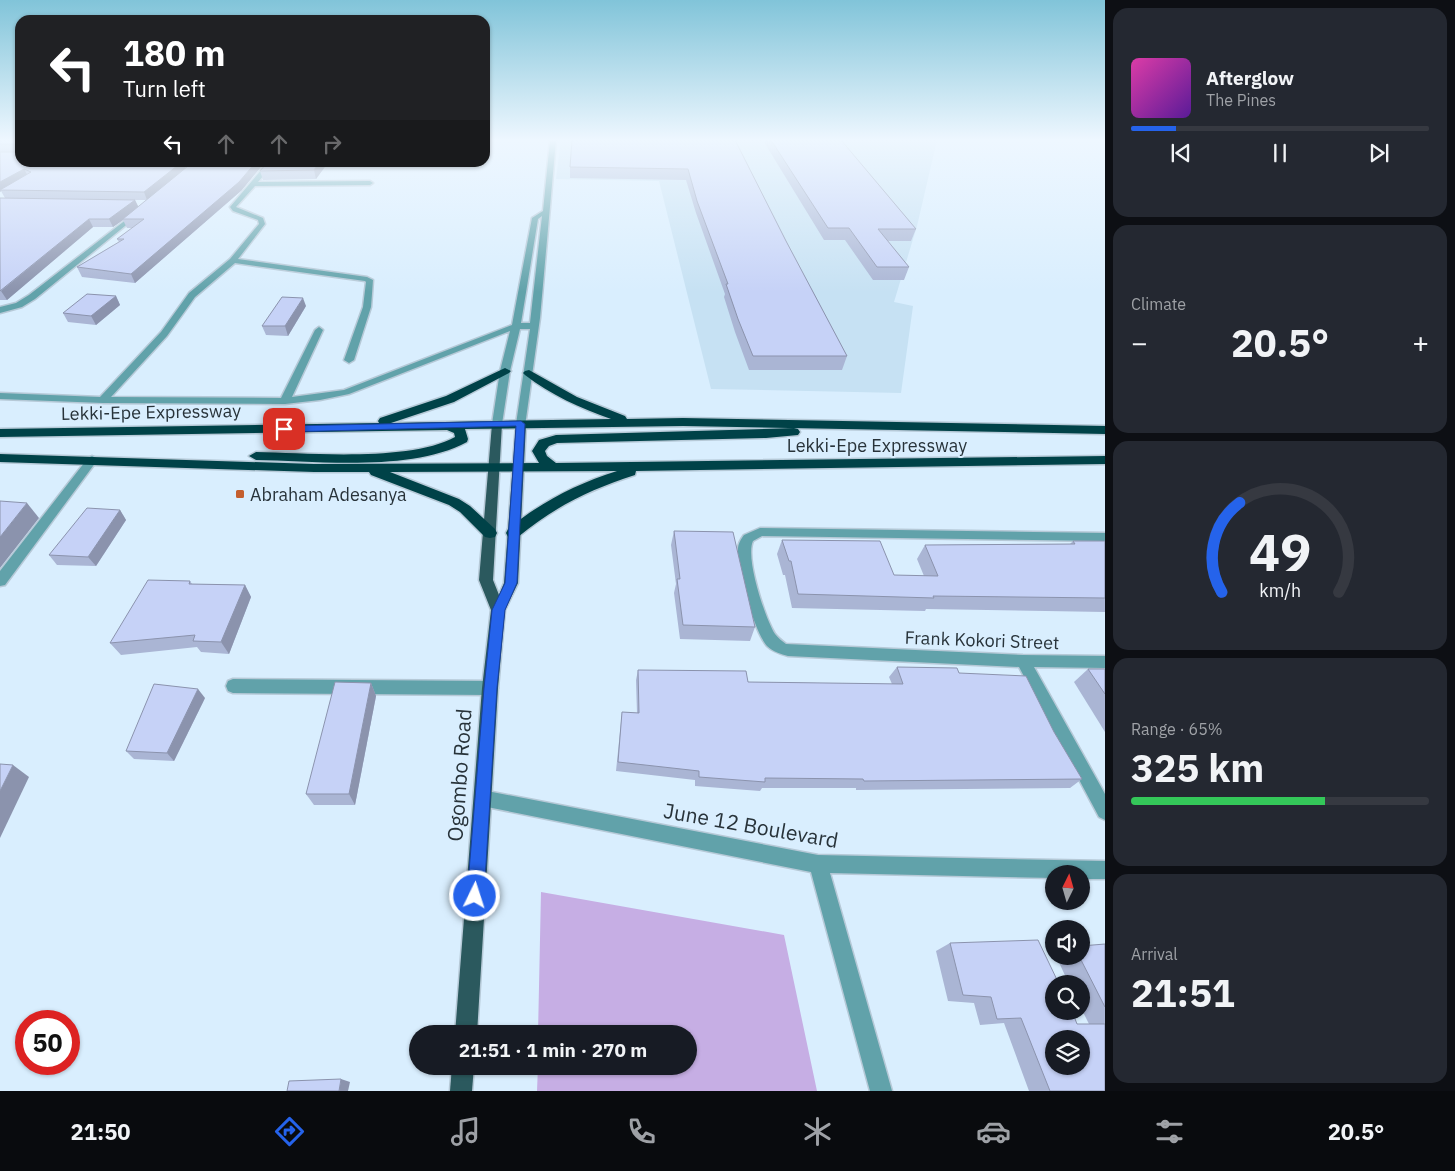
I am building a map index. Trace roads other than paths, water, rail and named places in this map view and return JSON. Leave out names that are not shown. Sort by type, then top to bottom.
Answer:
[{"type":"highway","points":[[364,427],[450,399],[481,385],[505,371]]},
{"type":"highway","points":[[529,372],[546,387],[573,401],[631,422]]},
{"type":"highway","name":"Lekki-Epe Expressway","points":[[0,433],[631,422],[1105,430]]},
{"type":"highway","points":[[552,467],[541,458],[538,451],[544,442],[556,439],[766,434],[875,425]]},
{"type":"highway","points":[[158,463],[194,457],[366,457],[417,454],[438,451],[458,443],[462,439],[460,431],[448,426]]},
{"type":"highway","points":[[0,458],[366,468],[648,467]]},
{"type":"highway","name":"Lekki-Epe Expressway","points":[[648,467],[981,464],[1105,460]]},
{"type":"highway","points":[[513,533],[568,493],[592,483],[648,467]]},
{"type":"highway","points":[[366,468],[454,502],[465,509],[490,533]]},
{"type":"main road","name":"Ogombo Road","points":[[497,424],[486,580],[498,610]]},
{"type":"main road","name":"Ogombo Road","points":[[467,1025],[490,688],[498,610],[511,583],[521,424]]},
{"type":"main road","points":[[461,1091],[462,1075]]},
{"type":"street","points":[[103,400],[164,334],[192,295],[233,261],[262,224],[261,219],[235,210],[234,207],[248,191]]},
{"type":"street","points":[[521,424],[529,372],[549,191]]},
{"type":"street","points":[[0,310],[19,305],[32,297],[143,210]]},
{"type":"street","points":[[497,424],[505,371],[516,326],[535,218],[547,210]]},
{"type":"street","points":[[233,261],[367,279],[370,282],[367,307],[349,360]]},
{"type":"street","points":[[0,396],[103,400],[285,401],[320,397],[346,392],[516,326],[533,326]]},
{"type":"street","points":[[285,401],[319,330]]},
{"type":"street","points":[[0,581],[92,460]]},
{"type":"street","name":"Frank Kokori Street","points":[[1105,537],[760,532],[748,538],[744,546],[754,596],[770,639],[777,647],[788,650],[857,654],[1023,661],[1105,662]]},
{"type":"street","points":[[1023,661],[1105,811]]},
{"type":"street","points":[[233,686],[490,688]]},
{"type":"street","name":"June 12 Boulevard","points":[[482,798],[818,864],[1105,870]]},
{"type":"street","points":[[818,864],[881,1091]]},
{"type":"place","name":"Abraham Adesanya","points":[[240,494]]}]
